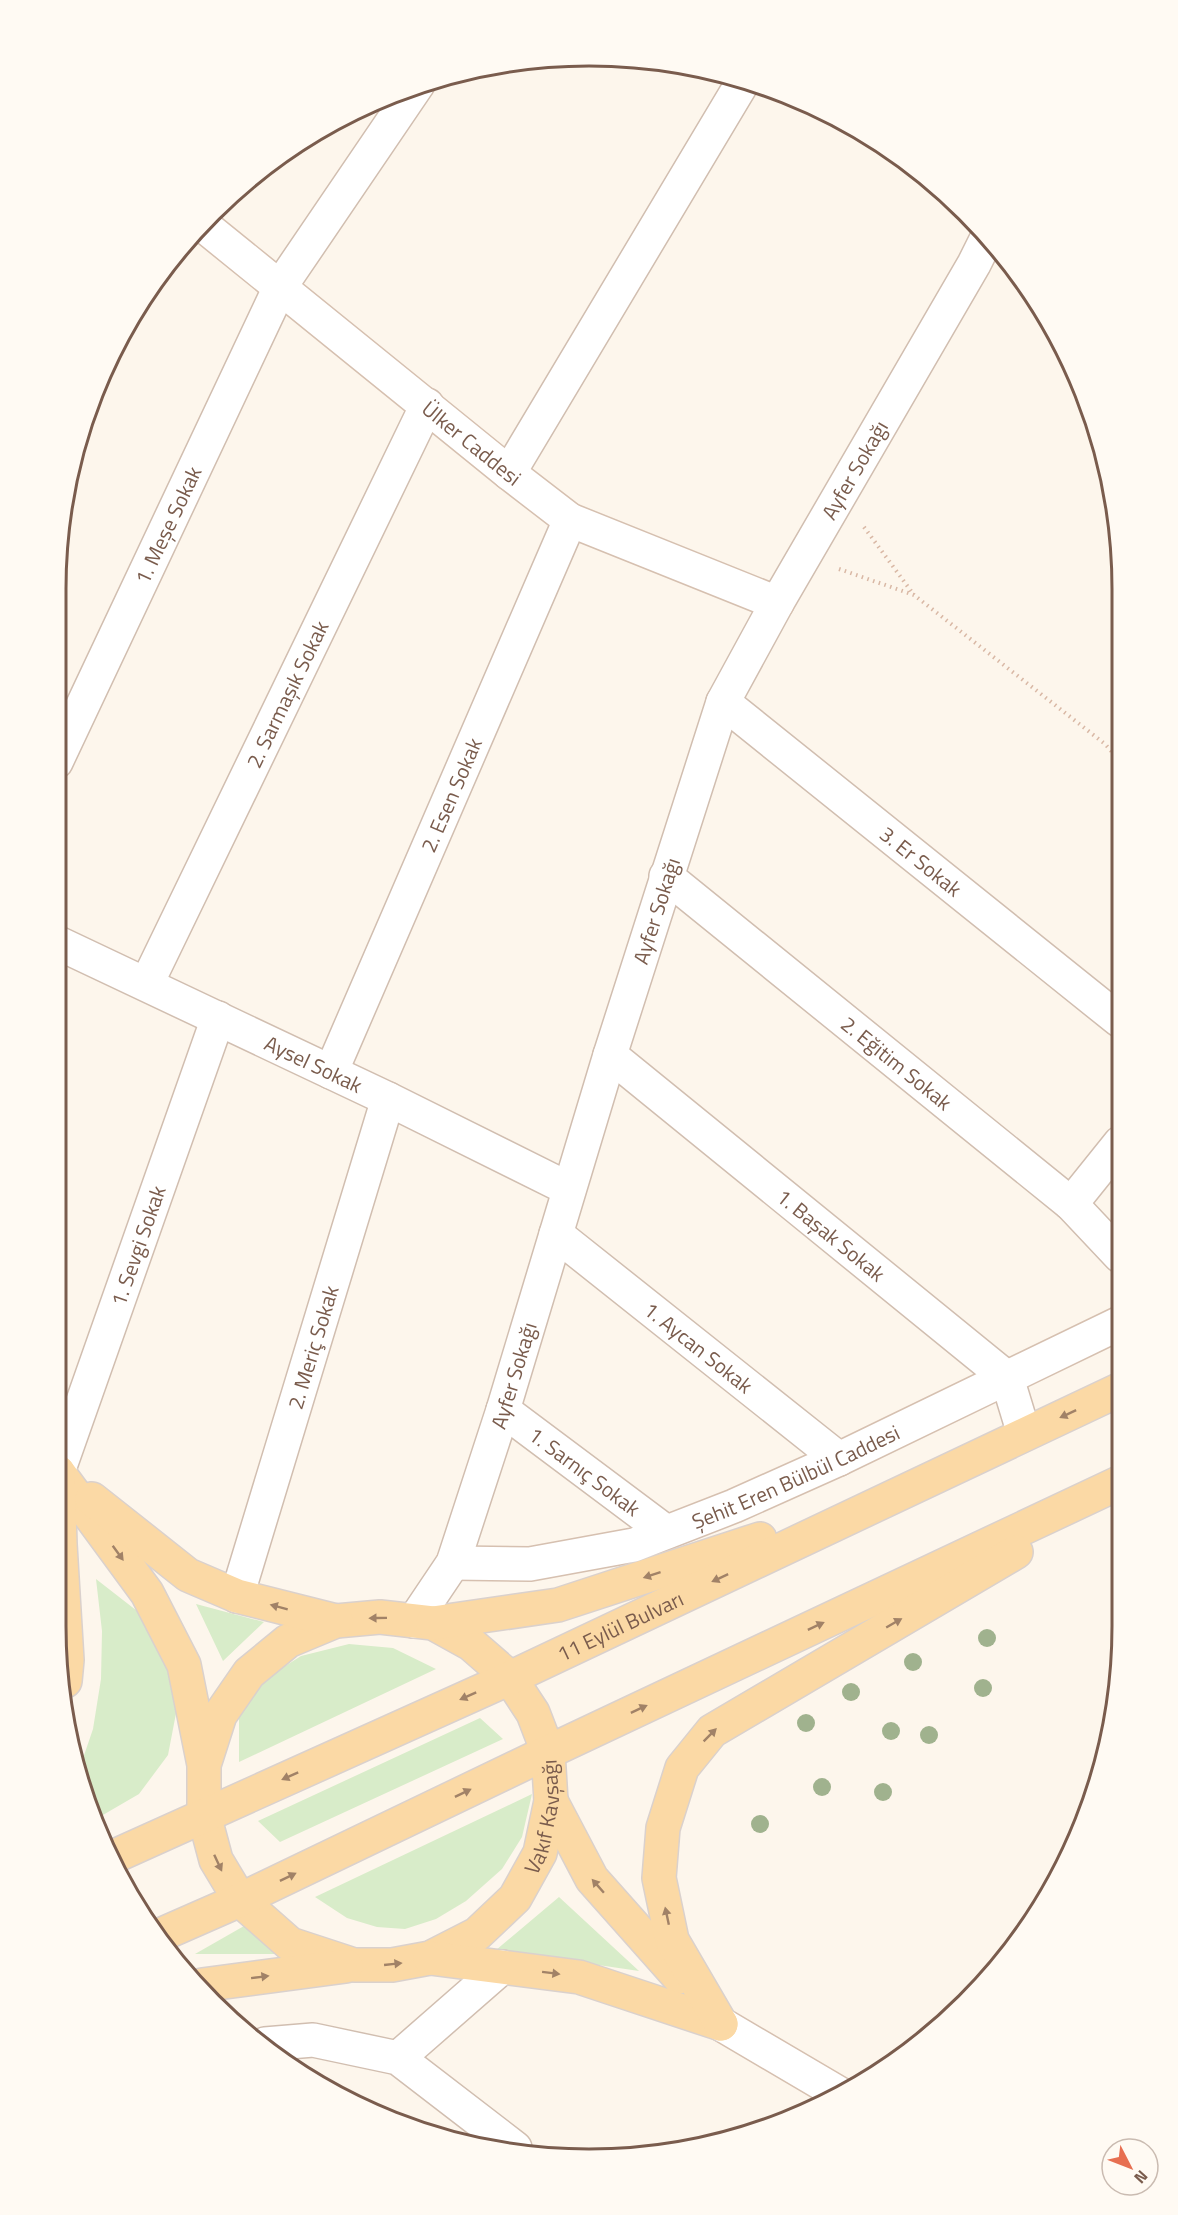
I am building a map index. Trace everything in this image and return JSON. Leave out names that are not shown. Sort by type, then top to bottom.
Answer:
[{"type":"main road","name":"11 Eylül Bulvarı","points":[[119,1854],[510,1677],[1112,1393]]},
{"type":"main road","points":[[66,1478],[188,1575],[237,1596],[336,1621]]},
{"type":"main road","points":[[66,1483],[147,1593],[184,1665],[204,1765]]},
{"type":"main road","points":[[165,1932],[240,1900],[1112,1486]]},
{"type":"main road","points":[[721,2024],[672,1940],[659,1878],[663,1828],[682,1768],[712,1731],[1112,1496]]},
{"type":"main road","points":[[424,1622],[558,1605],[888,1498]]},
{"type":"main road","name":"Vakıf Kavşağı","points":[[380,1617],[424,1622],[471,1644],[510,1677],[533,1713],[548,1752],[551,1801],[540,1852],[515,1898],[477,1934],[430,1958],[392,1965],[354,1965],[290,1944],[240,1900],[216,1860],[204,1815],[204,1765],[220,1715],[249,1673],[288,1641],[336,1621],[380,1617]]},
{"type":"main road","points":[[551,1801],[592,1879],[721,2024]]},
{"type":"main road","points":[[430,1958],[579,1977],[721,2024]]},
{"type":"main road","points":[[208,1984],[354,1965]]},
{"type":"street","points":[[509,473],[739,89]]},
{"type":"street","name":"1. Meşe Sokak","points":[[66,741],[280,287],[408,99]]},
{"type":"street","name":"Ülker Caddesi","points":[[209,230],[570,520],[777,603]]},
{"type":"street","name":"Ayfer Sokağı","points":[[424,1622],[453,1563],[503,1410],[610,1055],[723,702],[777,603],[983,246]]},
{"type":"street","name":"2. Sarmaşık Sokak","points":[[147,984],[427,405]]},
{"type":"street","name":"2. Esen Sokak","points":[[331,1072],[570,520]]},
{"type":"street","name":"3. Er Sokak","points":[[723,702],[1112,1014]]},
{"type":"street","name":"2. Eğitim Sokak","points":[[666,876],[1071,1204],[1112,1248]]},
{"type":"street","name":"Aysel Sokak","points":[[66,947],[388,1099],[569,1189]]},
{"type":"street","name":"1. Sevgi Sokak","points":[[66,1446],[218,1018]]},
{"type":"street","name":"1. Başak Sokak","points":[[610,1055],[1007,1378]]},
{"type":"street","name":"2. Meriç Sokak","points":[[237,1596],[388,1099]]},
{"type":"street","points":[[1071,1204],[1112,1153]]},
{"type":"street","name":"1. Aycan Sokak","points":[[556,1234],[839,1459]]},
{"type":"street","name":"Şehit Eren Bülbül Caddesi","points":[[453,1563],[530,1564],[634,1545],[734,1506],[839,1459],[1112,1327]]},
{"type":"street","points":[[1007,1378],[1024,1434]]},
{"type":"street","name":"1. Sarnıç Sokak","points":[[503,1410],[666,1532]]},
{"type":"street","points":[[398,2058],[502,1966]]},
{"type":"street","points":[[721,2024],[831,2089]]},
{"type":"street","points":[[274,2043],[313,2040],[398,2058],[508,2143]]},
{"type":"path","points":[[840,495],[914,596],[1105,744],[1112,752]]},
{"type":"path","points":[[804,556],[914,596]]},
{"type":"green space","points":[[96,1579],[141,1614],[167,1660],[178,1703],[168,1755],[139,1794],[102,1815],[83,1758],[93,1729],[101,1679],[102,1631]]},
{"type":"green space","points":[[196,1604],[264,1622],[223,1661]]},
{"type":"green space","points":[[349,1644],[393,1648],[436,1669],[239,1762],[239,1715],[260,1682],[301,1656]]},
{"type":"green space","points":[[480,1718],[503,1739],[280,1842],[258,1821]]},
{"type":"green space","points":[[532,1794],[522,1837],[502,1869],[466,1901],[436,1919],[405,1929],[377,1927],[347,1918],[315,1897]]},
{"type":"green space","points":[[559,1897],[639,1971],[496,1950]]},
{"type":"green space","points":[[244,1926],[276,1954],[195,1954]]}]
